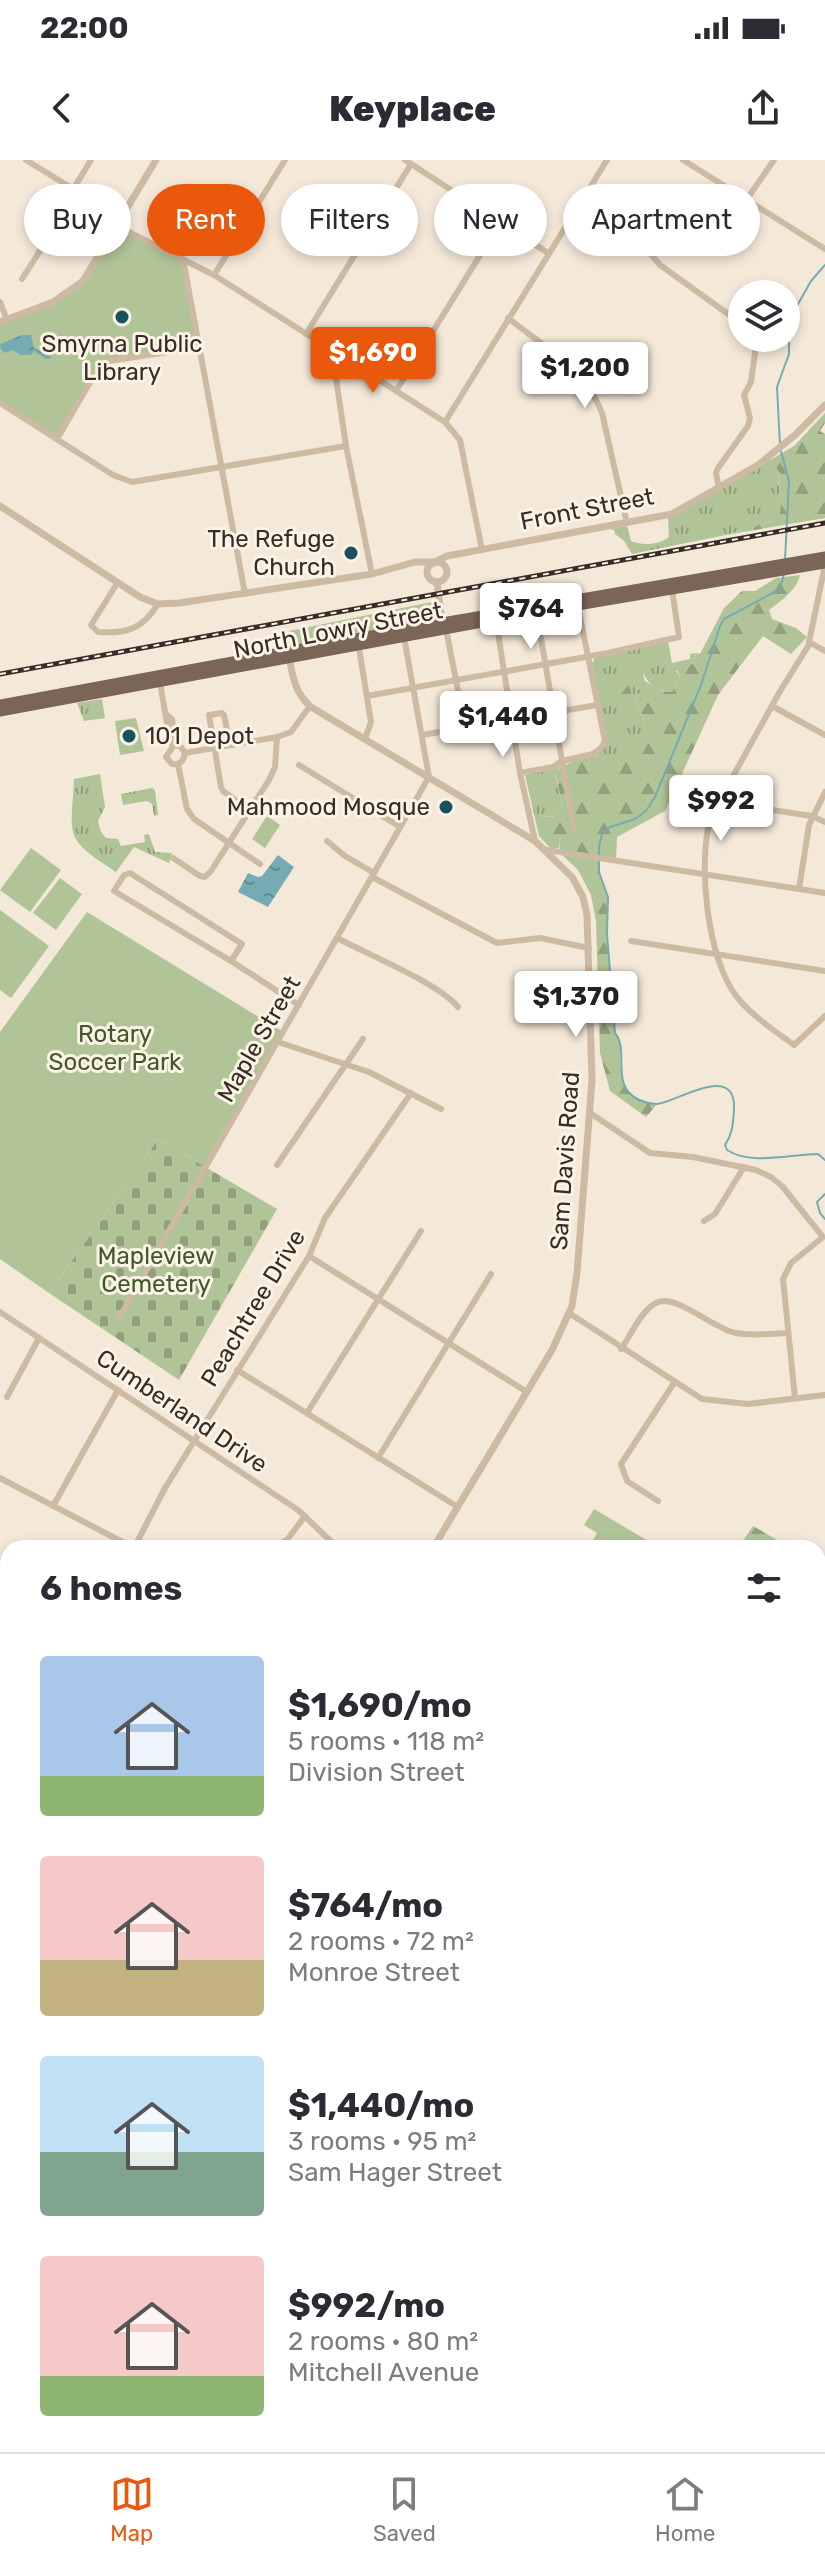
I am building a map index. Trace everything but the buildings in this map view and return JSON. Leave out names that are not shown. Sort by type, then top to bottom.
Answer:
[{"type":"main road","points":[[796,565],[825,556]]},
{"type":"main road","points":[[0,712],[496,616],[775,568],[825,564]]},
{"type":"main road","points":[[577,602],[672,589],[775,568]]},
{"type":"main road","points":[[0,704],[160,679]]},
{"type":"street","points":[[26,160],[66,184]]},
{"type":"street","points":[[79,184],[91,160]]},
{"type":"street","points":[[131,202],[156,160]]},
{"type":"street","points":[[214,275],[285,160]]},
{"type":"street","points":[[592,184],[607,160]]},
{"type":"street","points":[[683,160],[723,184]]},
{"type":"street","points":[[756,184],[774,160]]},
{"type":"street","points":[[306,334],[408,162],[441,184]]},
{"type":"street","points":[[760,207],[825,249]]},
{"type":"street","points":[[445,422],[563,229]]},
{"type":"street","points":[[131,233],[214,275],[455,431],[460,440],[482,550]]},
{"type":"street","points":[[22,279],[36,256]]},
{"type":"street","points":[[0,302],[4,321],[53,302],[73,290],[99,256]]},
{"type":"street","points":[[396,391],[480,256]]},
{"type":"street","points":[[652,256],[660,265],[728,314]]},
{"type":"street","points":[[183,259],[245,594]]},
{"type":"street","points":[[508,318],[579,375],[596,396],[627,523]]},
{"type":"street","points":[[57,439],[100,364],[201,347]]},
{"type":"street","points":[[332,351],[346,446],[372,574]]},
{"type":"street","points":[[719,488],[718,468],[748,426],[750,418],[744,395],[751,382],[755,352]]},
{"type":"street","points":[[0,403],[113,475],[132,482],[346,446]]},
{"type":"street","name":"Front Street","points":[[158,604],[372,574],[421,561],[435,562],[447,556],[672,514],[775,452],[825,405]]},
{"type":"street","points":[[0,506],[118,582],[140,597],[158,604],[140,626],[98,632],[91,625],[118,582]]},
{"type":"street","points":[[437,582],[445,579],[451,561],[460,555]]},
{"type":"street","points":[[428,576],[428,567],[435,562],[445,564],[448,569]]},
{"type":"street","points":[[825,564],[810,642],[719,802],[707,833],[704,876],[718,954],[735,996],[794,1045],[825,1016]]},
{"type":"street","points":[[411,565],[437,582],[465,727]]},
{"type":"street","points":[[367,696],[679,637],[672,589]]},
{"type":"street","points":[[520,773],[553,767],[562,761],[593,754],[601,748],[605,732],[577,602]]},
{"type":"street","points":[[536,609],[574,831]]},
{"type":"street","points":[[496,616],[520,773],[535,841]]},
{"type":"street","points":[[403,634],[429,777]]},
{"type":"street","points":[[810,642],[825,651]]},
{"type":"street","points":[[358,643],[371,722],[365,739]]},
{"type":"street","points":[[185,753],[291,732],[310,706],[295,686],[288,655]]},
{"type":"street","points":[[160,679],[170,742],[180,746],[185,753]]},
{"type":"street","points":[[422,735],[597,705]]},
{"type":"street","name":"Sam Davis Road","points":[[310,706],[547,850],[572,877],[583,897],[587,915],[590,1113],[576,1283],[569,1313],[552,1350],[438,1540]]},
{"type":"street","points":[[772,706],[825,735]]},
{"type":"street","points":[[230,745],[222,713],[209,715],[222,790],[249,810]]},
{"type":"street","points":[[173,858],[205,877],[275,767],[277,737]]},
{"type":"street","points":[[174,745],[166,757],[172,764],[182,761],[185,753]]},
{"type":"street","points":[[178,764],[187,809],[194,819],[260,864]]},
{"type":"street","points":[[299,765],[400,827]]},
{"type":"street","name":"Maple Street","points":[[119,1318],[429,777]]},
{"type":"street","points":[[799,889],[812,816],[825,792]]},
{"type":"street","points":[[719,802],[812,816],[825,822]]},
{"type":"street","points":[[327,841],[373,875],[497,943],[540,938],[589,948]]},
{"type":"street","points":[[547,850],[825,893]]},
{"type":"street","points":[[231,961],[242,944],[130,873],[124,875],[114,891],[299,1005]]},
{"type":"street","points":[[337,938],[447,996],[458,1007]]},
{"type":"street","points":[[631,941],[825,971]]},
{"type":"street","points":[[817,1024],[825,1030]]},
{"type":"street","points":[[277,1165],[363,1039]]},
{"type":"street","points":[[278,1042],[346,1064],[441,1109]]},
{"type":"street","name":"Peachtree Drive","points":[[138,1540],[194,1439],[309,1256],[325,1218],[411,1093]]},
{"type":"street","points":[[590,1113],[650,1153],[686,1156],[763,1173],[778,1182],[823,1237],[796,1258],[784,1274],[782,1290],[795,1398]]},
{"type":"street","points":[[704,1221],[715,1214],[744,1167]]},
{"type":"street","points":[[307,1413],[421,1231]]},
{"type":"street","points":[[309,1256],[527,1392]]},
{"type":"street","points":[[378,1458],[491,1274]]},
{"type":"street","points":[[621,1349],[652,1305],[663,1300],[674,1301],[717,1327],[736,1333],[787,1333]]},
{"type":"street","name":"Cumberland Drive","points":[[0,1312],[194,1439],[305,1516],[330,1540]]},
{"type":"street","points":[[569,1313],[702,1399],[748,1404],[825,1395]]},
{"type":"street","points":[[7,1397],[39,1338]]},
{"type":"street","points":[[237,1370],[458,1507]]},
{"type":"street","points":[[658,1501],[627,1481],[621,1464],[674,1383]]},
{"type":"street","points":[[53,1506],[118,1390]]},
{"type":"street","points":[[0,1478],[119,1540]]},
{"type":"street","points":[[287,1540],[305,1516]]},
{"type":"green space","points":[[131,233],[147,241],[147,256],[177,256],[183,259],[201,347],[105,361],[57,439],[0,403],[0,322],[73,290],[96,256],[131,256]]},
{"type":"green space","points":[[825,413],[825,423],[820,431],[825,434],[825,518],[726,535],[779,519],[782,499],[778,481],[780,473],[770,460],[794,446]]},
{"type":"green space","points":[[770,460],[780,473],[780,519],[726,535],[632,554],[614,530],[609,529],[627,526],[631,541],[646,544],[661,542],[669,537],[668,517]]},
{"type":"green space","points":[[800,575],[792,590],[769,610],[772,619],[796,628],[807,637],[791,654],[763,636],[718,695],[665,811],[617,837],[616,860],[598,859],[608,897],[607,934],[615,1033],[620,1042],[620,1068],[624,1084],[633,1095],[657,1104],[646,1117],[610,1091],[600,1053],[596,921],[591,895],[578,870],[560,853],[559,837],[550,836],[539,816],[554,817],[563,808],[555,772],[568,764],[589,757],[613,759],[617,754],[640,758],[649,742],[635,701],[642,691],[634,686],[628,695],[621,694],[641,668],[645,681],[662,691],[672,692],[680,676],[676,668],[693,664],[696,653],[700,654],[724,608],[742,591],[755,591],[776,578]]},
{"type":"green space","points":[[432,602],[432,621],[292,647],[289,631]]},
{"type":"green space","points":[[668,641],[672,663],[690,659],[690,654],[696,653],[693,664],[676,671],[680,676],[672,692],[652,685],[641,669],[634,686],[642,691],[635,701],[650,742],[640,759],[592,757],[606,743],[592,663],[595,658]]},
{"type":"green space","points":[[102,699],[105,718],[84,721],[77,703]]},
{"type":"green space","name":"101 Depot","points":[[136,718],[144,751],[120,755],[115,721]]},
{"type":"green space","points":[[561,766],[555,773],[563,808],[554,817],[540,816],[559,837],[559,848],[551,849],[539,836],[525,775]]},
{"type":"green space","points":[[100,774],[105,807],[98,821],[101,832],[106,838],[118,839],[121,846],[145,842],[144,835],[149,834],[155,852],[172,853],[169,863],[134,847],[116,872],[79,843],[72,826],[74,779]]},
{"type":"green space","points":[[155,790],[158,815],[154,816],[152,804],[147,801],[123,805],[121,794]]},
{"type":"green space","points":[[267,816],[280,825],[265,848],[252,839]]},
{"type":"green space","points":[[31,848],[61,870],[30,912],[0,890]]},
{"type":"green space","points":[[60,878],[82,894],[56,930],[33,913]]},
{"type":"green space","points":[[0,910],[49,946],[11,998],[0,990]]},
{"type":"green space","name":"Rotary Soccer Park","points":[[87,912],[282,1031],[204,1166],[158,1139],[49,1293],[0,1259],[0,1032]]},
{"type":"green space","name":"Mapleview Cemetery","points":[[158,1139],[277,1209],[179,1380],[49,1293]]},
{"type":"green space","points":[[594,1509],[647,1540],[593,1540],[597,1533],[584,1525]]},
{"type":"green space","points":[[753,1526],[777,1540],[743,1540]]},
{"type":"water","points":[[22,335],[31,335],[34,348],[53,358],[46,359],[34,351],[31,355],[21,355],[12,350],[5,353],[1,350],[0,344]]},
{"type":"water","points":[[278,855],[294,867],[268,907],[238,892],[248,873],[262,876]]},
{"type":"waterway","points":[[780,445],[777,387],[789,354],[789,320],[811,281],[825,265]]},
{"type":"waterway","points":[[781,451],[789,481],[785,560]]},
{"type":"waterway","points":[[784,574],[780,589],[724,619],[701,685],[655,797],[646,811],[635,819],[610,827],[602,834],[599,872],[608,897],[607,934],[615,1033],[621,1049],[622,1077],[630,1094],[641,1101],[657,1104],[703,1088],[725,1088],[732,1095],[734,1109],[731,1132],[725,1145],[727,1150],[737,1155],[759,1158],[818,1154],[825,1160]]},
{"type":"waterway","points":[[825,1194],[817,1202],[825,1219]]},
{"type":"railway","points":[[0,674],[825,523]]},
{"type":"place","name":"Smyrna Public Library","points":[[122,317]]},
{"type":"place","name":"The Refuge Church","points":[[351,553]]},
{"type":"place","name":"101 Depot","points":[[129,736]]},
{"type":"place","name":"Mahmood Mosque","points":[[446,807]]}]
